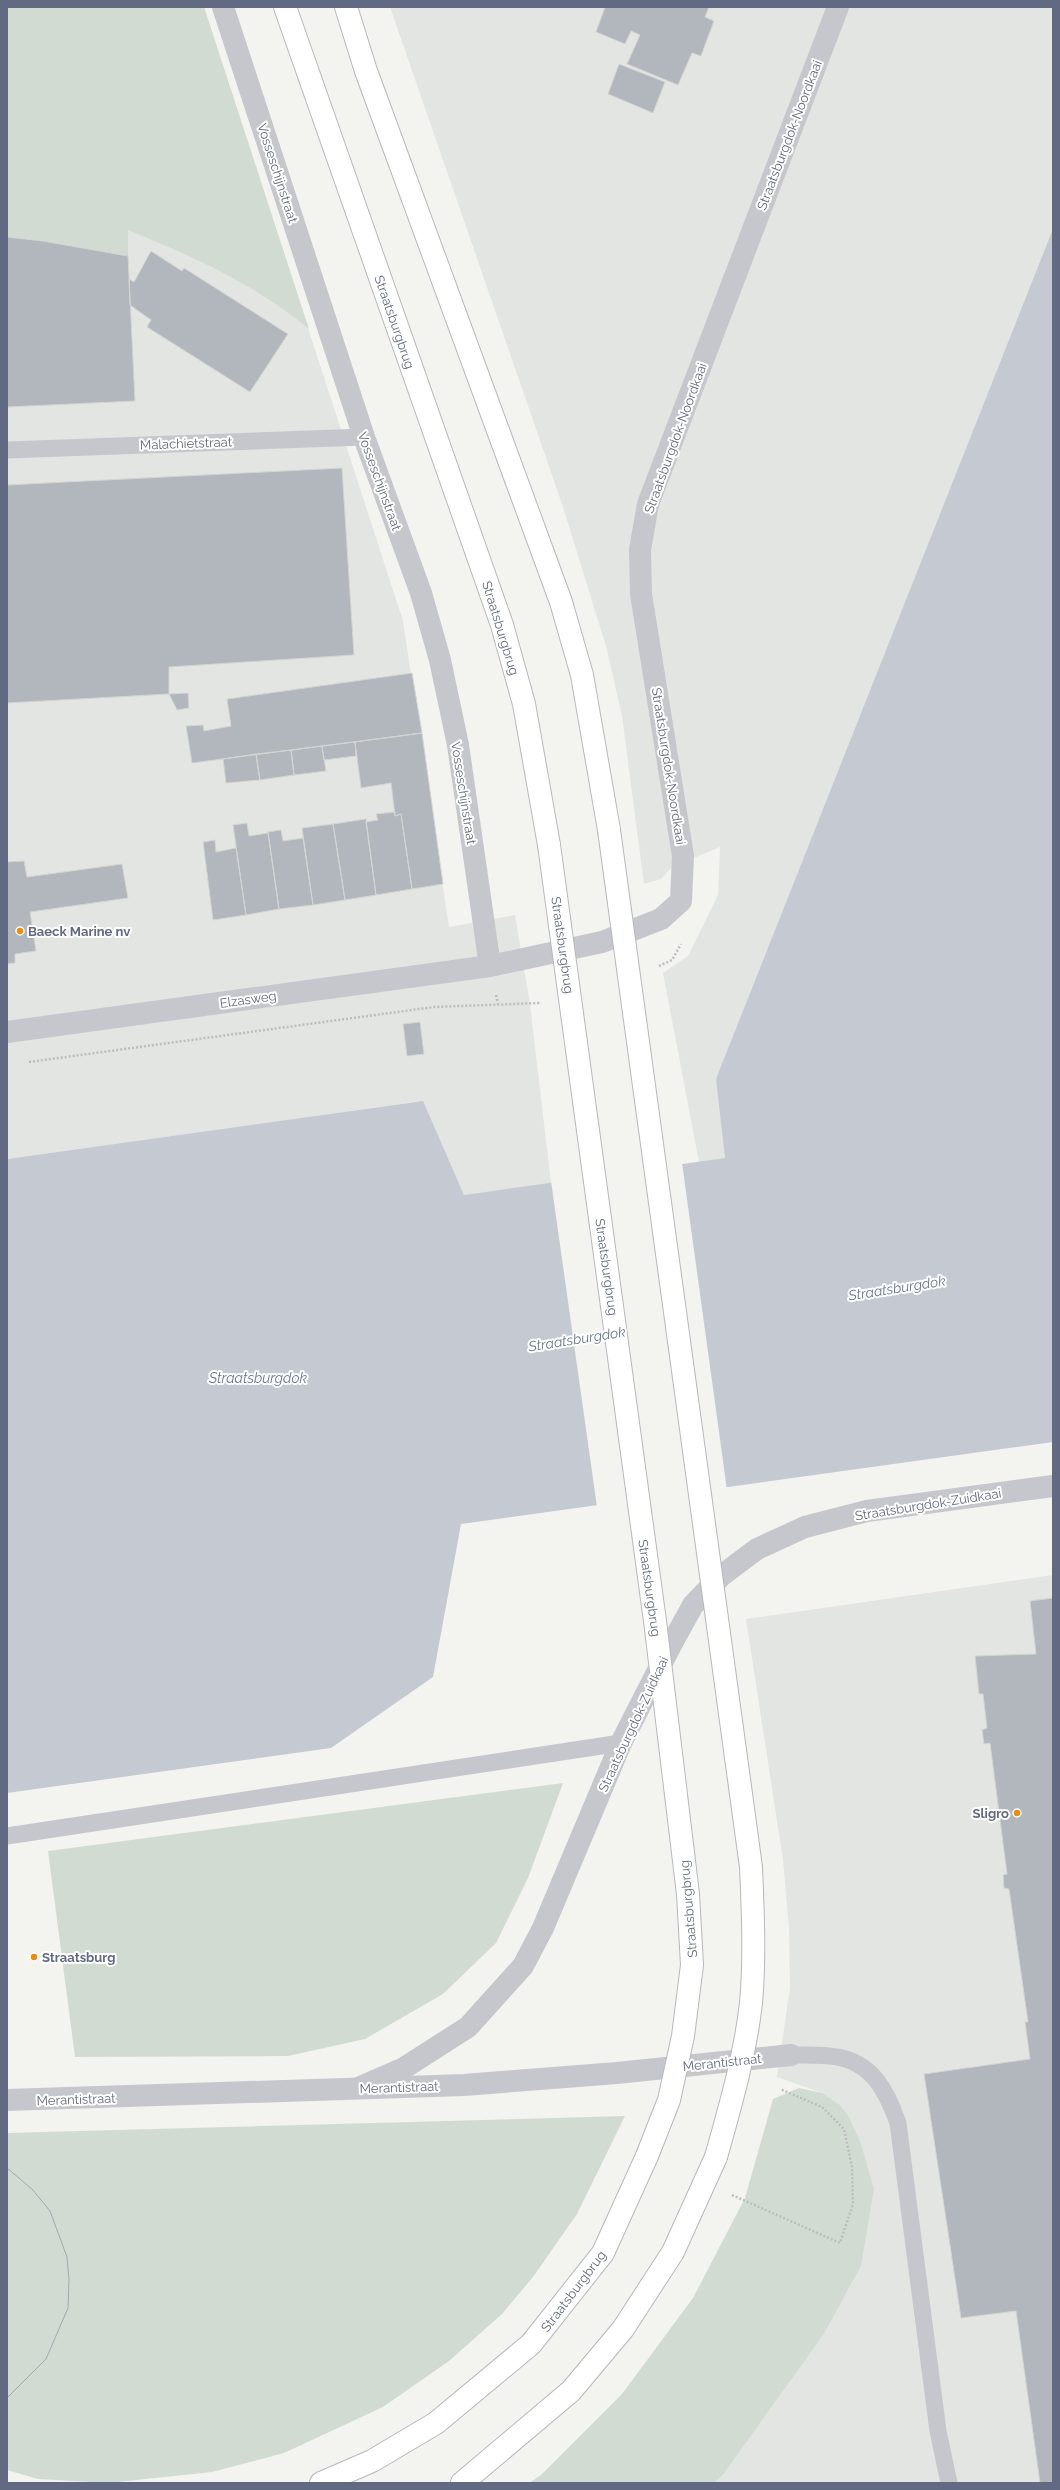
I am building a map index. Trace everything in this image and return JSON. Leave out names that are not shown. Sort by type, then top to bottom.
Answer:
[{"type":"main road","name":"Straatsburgbrug","points":[[285,7],[502,625],[524,704],[549,845],[655,1621],[688,1894],[692,1965],[683,2036],[669,2100],[647,2156],[603,2253],[532,2344],[436,2423],[372,2461],[321,2483]]},
{"type":"main road","points":[[346,7],[369,79],[561,602],[583,682],[609,830],[698,1473],[751,1867],[755,1933],[751,2004],[739,2074],[716,2157],[673,2252],[623,2329],[572,2391],[462,2483]]},
{"type":"street","name":"Vosseschijnstraat","points":[[223,7],[364,436],[421,593],[440,660],[458,745],[490,966]]},
{"type":"street","name":"Straatsburgdok-Noordkaai","points":[[490,966],[602,942],[661,919],[680,901],[683,856],[642,594],[640,550],[648,504],[838,7]]},
{"type":"street","name":"Elzasweg","points":[[7,1032],[490,966]]},
{"type":"street","name":"Straatsburgdok-Zuidkaai","points":[[358,2088],[404,2068],[468,2027],[523,1966],[543,1928],[621,1744],[692,1605],[721,1576],[757,1549],[805,1527],[868,1511],[1053,1486]]},
{"type":"street","name":"Merantistraat","points":[[7,2100],[464,2085],[790,2055]]},
{"type":"lane","name":"Malachietstraat","points":[[7,450],[364,436]]},
{"type":"lane","points":[[7,1836],[621,1744]]},
{"type":"lane","points":[[790,2055],[837,2057],[858,2065],[876,2079],[889,2097],[898,2123],[938,2431],[949,2483]]},
{"type":"path","points":[[741,2198],[840,2243],[853,2204],[852,2167],[844,2129],[822,2107],[780,2089],[790,2055]]},
{"type":"shaded area","points":[[7,7],[204,7],[403,621],[449,927],[515,915],[530,1004],[551,1183],[464,1195],[422,1101],[7,1159]]},
{"type":"shaded area","points":[[7,7],[204,7],[309,329],[267,298],[222,272],[176,250],[128,230],[128,256],[43,241],[7,237]]},
{"type":"shaded area","points":[[390,7],[1053,7],[1053,630],[725,1158],[699,1162],[663,973],[688,956],[718,895],[720,847],[672,867],[661,879],[644,884],[622,716],[606,646],[562,504]]},
{"type":"shaded area","points":[[1053,1575],[1053,2483],[714,2483],[723,2475],[824,2334],[861,2266],[848,2115],[839,2104],[822,2093],[777,2077],[790,1988],[789,1929],[783,1860],[746,1619]]},
{"type":"shaded area","points":[[563,1783],[528,1878],[496,1943],[443,1994],[365,2039],[288,2056],[75,2057],[48,1851]]},
{"type":"shaded area","points":[[799,2088],[822,2093],[839,2104],[848,2115],[861,2144],[874,2189],[861,2266],[824,2334],[723,2475],[714,2483],[529,2483],[541,2475],[622,2394],[693,2298],[745,2198],[773,2099]]},
{"type":"shaded area","points":[[625,2116],[577,2214],[533,2277],[502,2314],[449,2361],[383,2407],[284,2453],[212,2472],[108,2483],[38,2479],[7,2470],[7,2133]]},
{"type":"water","name":"Straatsburgdok","points":[[1053,229],[1053,1442],[461,1524],[433,1677],[331,1748],[7,1793],[7,1159],[423,1101],[464,1195],[725,1158],[716,1079]]},
{"type":"pier","points":[[682,1163],[727,1490],[597,1507],[551,1181]]},
{"type":"building","points":[[605,7],[709,7],[705,17],[714,21],[701,56],[692,53],[678,85],[627,64],[640,35],[631,31],[625,44],[596,32]]},
{"type":"building","points":[[619,64],[665,82],[653,113],[608,94]]},
{"type":"building","points":[[7,237],[43,241],[128,256],[135,401],[7,407]]},
{"type":"building","points":[[151,251],[182,271],[184,268],[288,334],[250,392],[147,327],[151,320],[130,305],[129,279],[134,282]]},
{"type":"building","points":[[342,468],[354,655],[169,667],[169,694],[7,703],[7,485]]},
{"type":"building","points":[[412,673],[422,733],[192,763],[186,726],[203,725],[204,731],[231,726],[227,699]]},
{"type":"building","points":[[188,693],[189,708],[177,710],[169,694]]},
{"type":"building","points":[[422,733],[443,884],[412,889],[401,814],[395,816],[391,783],[361,788],[355,742]]},
{"type":"building","points":[[355,742],[356,756],[324,760],[322,746]]},
{"type":"building","points":[[322,746],[326,771],[294,775],[291,750]]},
{"type":"building","points":[[291,750],[294,775],[260,780],[256,754]]},
{"type":"building","points":[[256,754],[260,780],[226,783],[223,759]]},
{"type":"building","points":[[395,812],[395,816],[401,814],[412,889],[376,895],[366,822],[378,820],[376,814]]},
{"type":"building","points":[[366,819],[376,895],[345,900],[333,824]]},
{"type":"building","points":[[247,823],[249,836],[268,833],[279,909],[246,915],[233,825]]},
{"type":"building","points":[[333,824],[345,900],[313,905],[302,828]]},
{"type":"building","points":[[281,830],[283,841],[303,838],[313,905],[279,909],[268,832]]},
{"type":"building","points":[[215,840],[216,852],[236,848],[246,915],[213,920],[203,842]]},
{"type":"building","name":"Baeck Marine nv","points":[[24,861],[27,877],[122,864],[128,898],[30,912],[36,951],[15,954],[15,963],[7,964],[7,862]]},
{"type":"building","points":[[420,1022],[424,1054],[407,1056],[403,1024]]},
{"type":"building","points":[[1053,1598],[1053,2483],[1040,2483],[1016,2311],[961,2318],[924,2074],[1030,2059],[1025,2022],[1028,2022],[1009,1889],[1004,1888],[1003,1875],[1007,1874],[990,1743],[984,1744],[982,1730],[987,1728],[983,1694],[979,1694],[975,1656],[1036,1654],[1030,1601]]},
{"type":"tram line","points":[[7,2168],[32,2189],[50,2211],[67,2257],[69,2280],[68,2308],[46,2359],[7,2398]]},
{"type":"place","name":"Baeck Marine nv","points":[[20,931]]},
{"type":"place","name":"Sligro","points":[[1017,1813]]},
{"type":"place","name":"Straatsburg","points":[[34,1957]]}]
